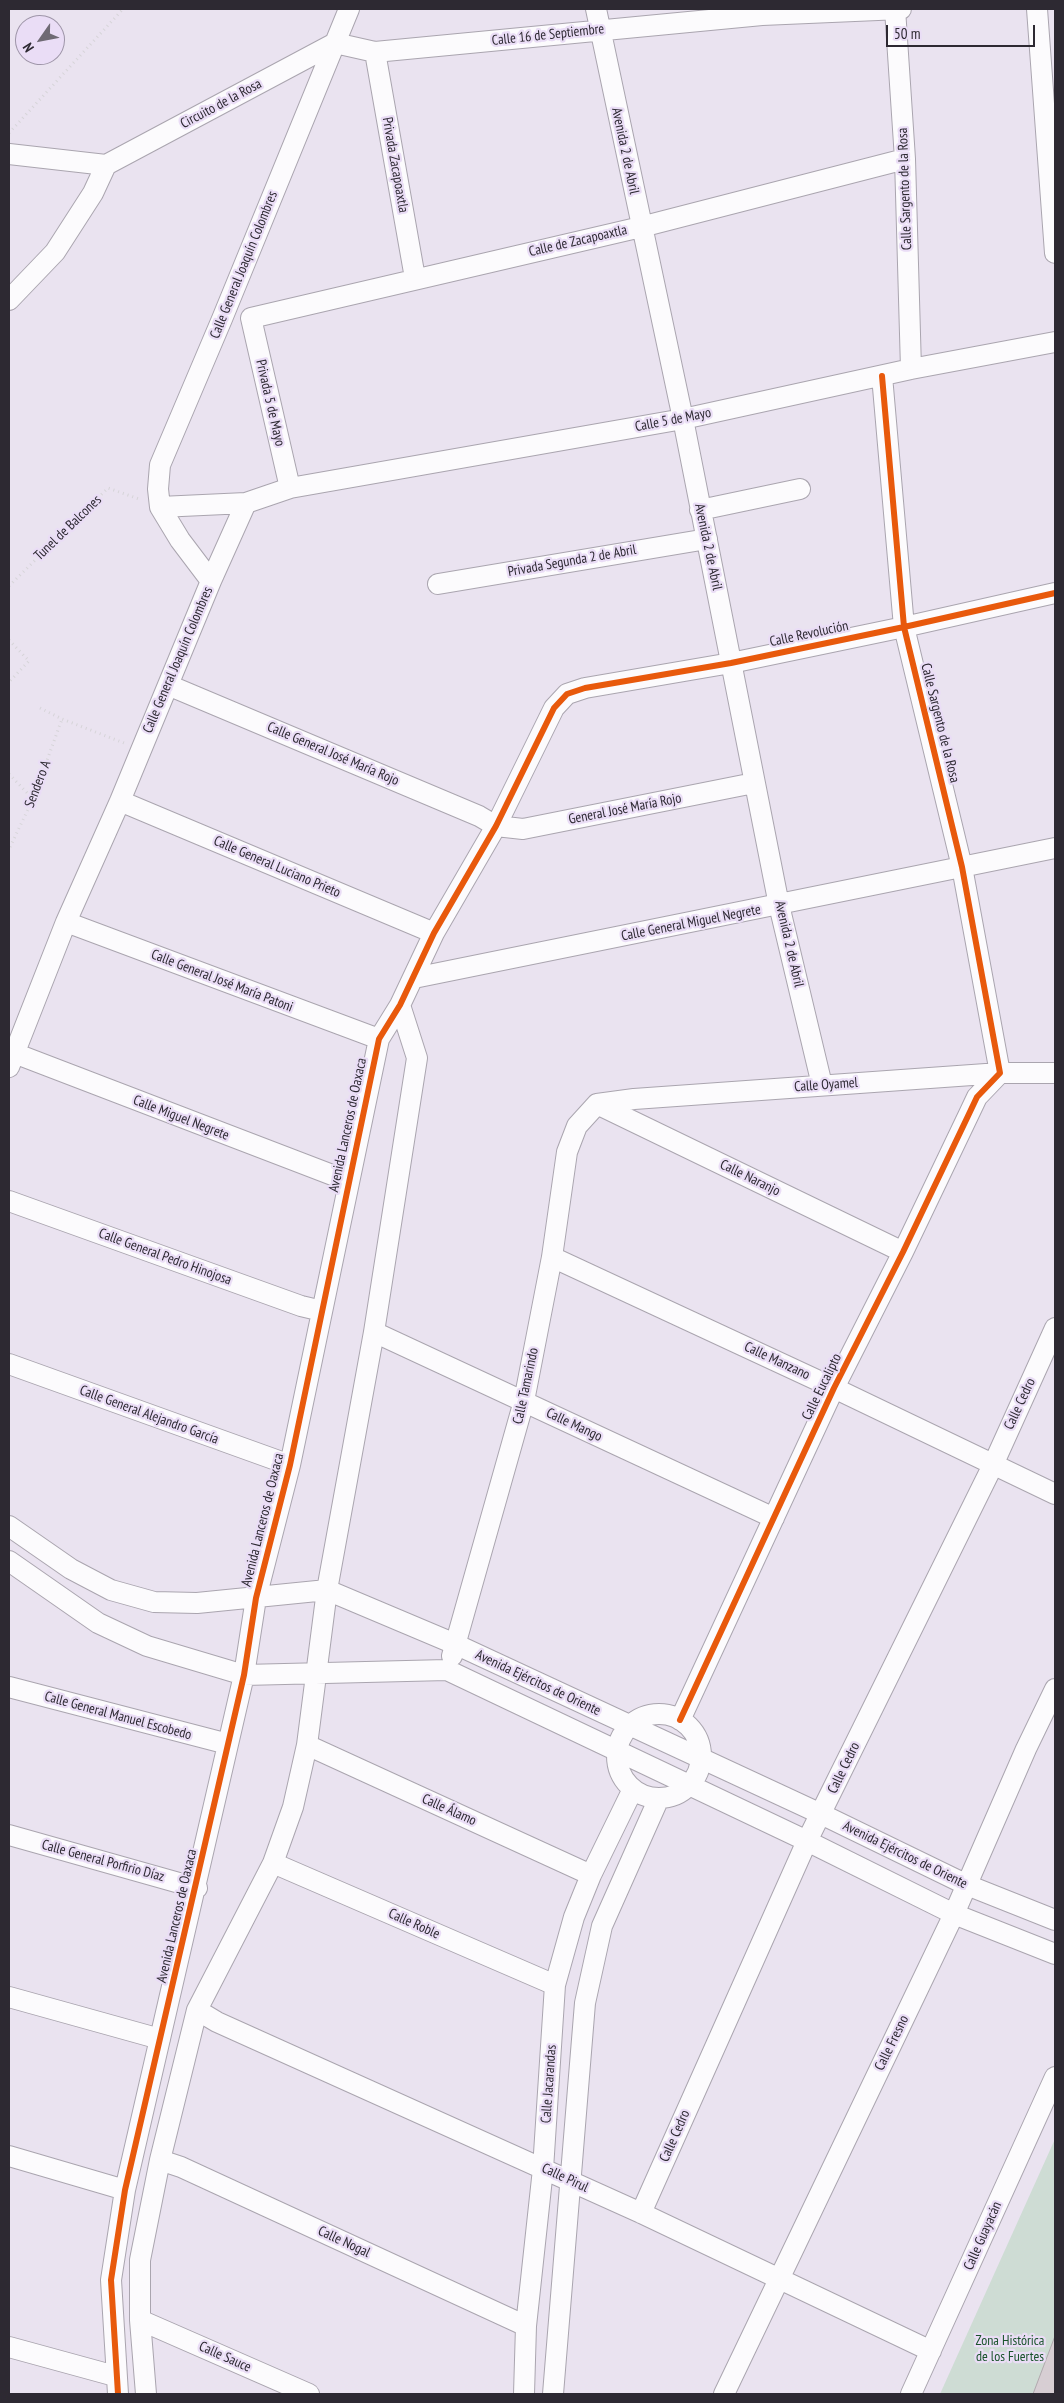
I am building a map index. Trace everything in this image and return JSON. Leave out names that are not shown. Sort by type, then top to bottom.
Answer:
[{"type":"street","name":"Calle General Joaquín Colombres","points":[[11,1060],[66,922],[120,801],[211,581],[180,540],[160,507],[158,489],[160,465],[349,9]]},
{"type":"street","name":"Avenida 2 de Abril","points":[[596,9],[682,419],[779,905],[822,1085]]},
{"type":"street","name":"Calle Sargento de la Rosa","points":[[895,9],[905,159],[911,369]]},
{"type":"street","name":"Calle 16 de Septiembre","points":[[335,43],[375,52],[762,12],[902,9]]},
{"type":"street","points":[[1037,9],[1055,253]]},
{"type":"street","name":"Circuito de la Rosa","points":[[106,165],[335,43]]},
{"type":"street","name":"Privada Zacapoaxtla","points":[[375,52],[415,278]]},
{"type":"street","points":[[9,154],[106,165],[93,192],[55,252],[9,300]]},
{"type":"street","name":"Calle de Zacapoaxtla","points":[[251,318],[415,278],[641,227],[905,159]]},
{"type":"street","name":"Privada 5 de Mayo","points":[[251,318],[290,488]]},
{"type":"street","name":"Calle 5 de Mayo","points":[[160,507],[246,504],[290,488],[682,419],[911,369],[1055,342]]},
{"type":"street","name":"Calle Sargento de la Rosa","points":[[882,376],[904,627],[962,867],[1000,1073]]},
{"type":"street","points":[[700,510],[800,490]]},
{"type":"street","points":[[211,581],[246,504]]},
{"type":"street","name":"Privada Segunda 2 de Abril","points":[[438,584],[706,539]]},
{"type":"street","name":"Calle Revolución","points":[[567,694],[585,688],[731,663],[1055,593]]},
{"type":"street","name":"Calle General José María Rojo","points":[[168,686],[479,816],[496,826]]},
{"type":"street","name":"Avenida Lanceros de Oaxaca","points":[[117,2385],[111,2280],[125,2190],[197,1888],[244,1675],[256,1598],[290,1465],[379,1039],[400,1005],[434,933],[496,826],[554,708],[567,694]]},
{"type":"street","name":"General José María Rojo","points":[[496,826],[523,829],[754,783]]},
{"type":"street","name":"Calle General Luciano Prieto","points":[[120,801],[434,933]]},
{"type":"street","name":"Calle General Miguel Negrete","points":[[414,978],[1055,848]]},
{"type":"street","name":"Calle General José María Patoni","points":[[66,922],[379,1039]]},
{"type":"street","points":[[146,2394],[140,2320],[140,2260],[160,2160],[197,2010],[273,1863],[293,1807],[307,1746],[318,1672],[327,1590],[374,1332],[417,1058],[400,1005]]},
{"type":"street","name":"Calle Miguel Negrete","points":[[11,1060],[348,1181]]},
{"type":"street","name":"Calle Oyamel","points":[[597,1104],[634,1099],[822,1085],[1000,1073],[1055,1073]]},
{"type":"street","name":"Calle Eucalipto","points":[[680,1720],[834,1388],[903,1252],[977,1097],[1000,1073]]},
{"type":"street","name":"Calle Naranjo","points":[[597,1104],[903,1252]]},
{"type":"street","name":"Calle Tamarindo","points":[[447,1670],[524,1401],[552,1257],[567,1152],[577,1126],[597,1104]]},
{"type":"street","name":"Calle General Pedro Hinojosa","points":[[9,1201],[301,1306],[322,1311]]},
{"type":"street","name":"Calle Manzano","points":[[552,1257],[834,1388],[1055,1494]]},
{"type":"street","name":"Calle Cedro","points":[[641,2213],[807,1841],[993,1464],[1055,1328]]},
{"type":"street","name":"Calle Mango","points":[[374,1332],[774,1518]]},
{"type":"street","name":"Calle General Alejandro García","points":[[9,1364],[290,1465]]},
{"type":"street","name":"Avenida Ejércitos de Oriente","points":[[9,1526],[71,1570],[111,1590],[154,1602],[197,1603],[327,1590],[455,1644],[821,1814],[967,1885],[1055,1920]]},
{"type":"street","name":"Avenida Ejércitos de Oriente","points":[[9,1561],[98,1623],[166,1652],[244,1675],[447,1670],[807,1841],[954,1914],[1055,1954]]},
{"type":"street","name":"Calle General Manuel Escobedo","points":[[9,1687],[228,1744]]},
{"type":"street","name":"Calle Fresno","points":[[724,2394],[954,1914],[1026,1749],[1055,1689]]},
{"type":"street","points":[[659,1714],[680,1720],[687,1726],[697,1741],[700,1759],[697,1773],[688,1786],[675,1795],[659,1798],[645,1796],[633,1789],[620,1772],[617,1752],[623,1734],[629,1726],[638,1720],[659,1714]]},
{"type":"street","name":"Calle Álamo","points":[[307,1746],[591,1875]]},
{"type":"street","name":"Calle Jacarandas","points":[[524,2394],[526,2326],[543,2168],[555,1986],[574,1917],[591,1875],[633,1789]]},
{"type":"street","points":[[553,2394],[585,2003],[602,1926],[659,1798]]},
{"type":"street","name":"Calle General Porfirio Díaz","points":[[9,1836],[197,1888]]},
{"type":"street","name":"Calle Roble","points":[[273,1863],[555,1986]]},
{"type":"street","points":[[574,1917],[602,1926]]},
{"type":"street","points":[[9,1997],[160,2039]]},
{"type":"street","name":"Calle Pirul","points":[[197,2010],[218,2022],[641,2213],[931,2351]]},
{"type":"street","name":"Calle Guayacán","points":[[911,2394],[1055,2077]]},
{"type":"street","points":[[9,2156],[125,2190]]},
{"type":"street","name":"Calle Nogal","points":[[160,2160],[181,2167],[526,2326]]},
{"type":"street","name":"Calle Sauce","points":[[140,2320],[309,2394]]},
{"type":"street","points":[[9,2347],[117,2385]]},
{"type":"path","points":[[9,133],[123,9]]},
{"type":"path","points":[[9,640],[29,661],[9,682]]},
{"type":"path","points":[[40,708],[62,719],[141,749]]},
{"type":"path","points":[[9,774],[33,799]]},
{"type":"green space","name":"Zona Histórica de los Fuertes","points":[[1055,2139],[1055,2394],[940,2394]]},
{"type":"building","points":[[1055,2336],[1055,2394],[1033,2394]]},
{"type":"cycle path","points":[[680,1720],[834,1388],[903,1252],[977,1097],[1000,1073],[962,867],[904,627],[882,376]]},
{"type":"cycle path","points":[[118,2394],[111,2280],[125,2190],[244,1675],[256,1598],[290,1465],[379,1039],[400,1005],[434,933],[496,826],[554,708],[567,694],[585,688],[731,663],[1055,593]]}]
